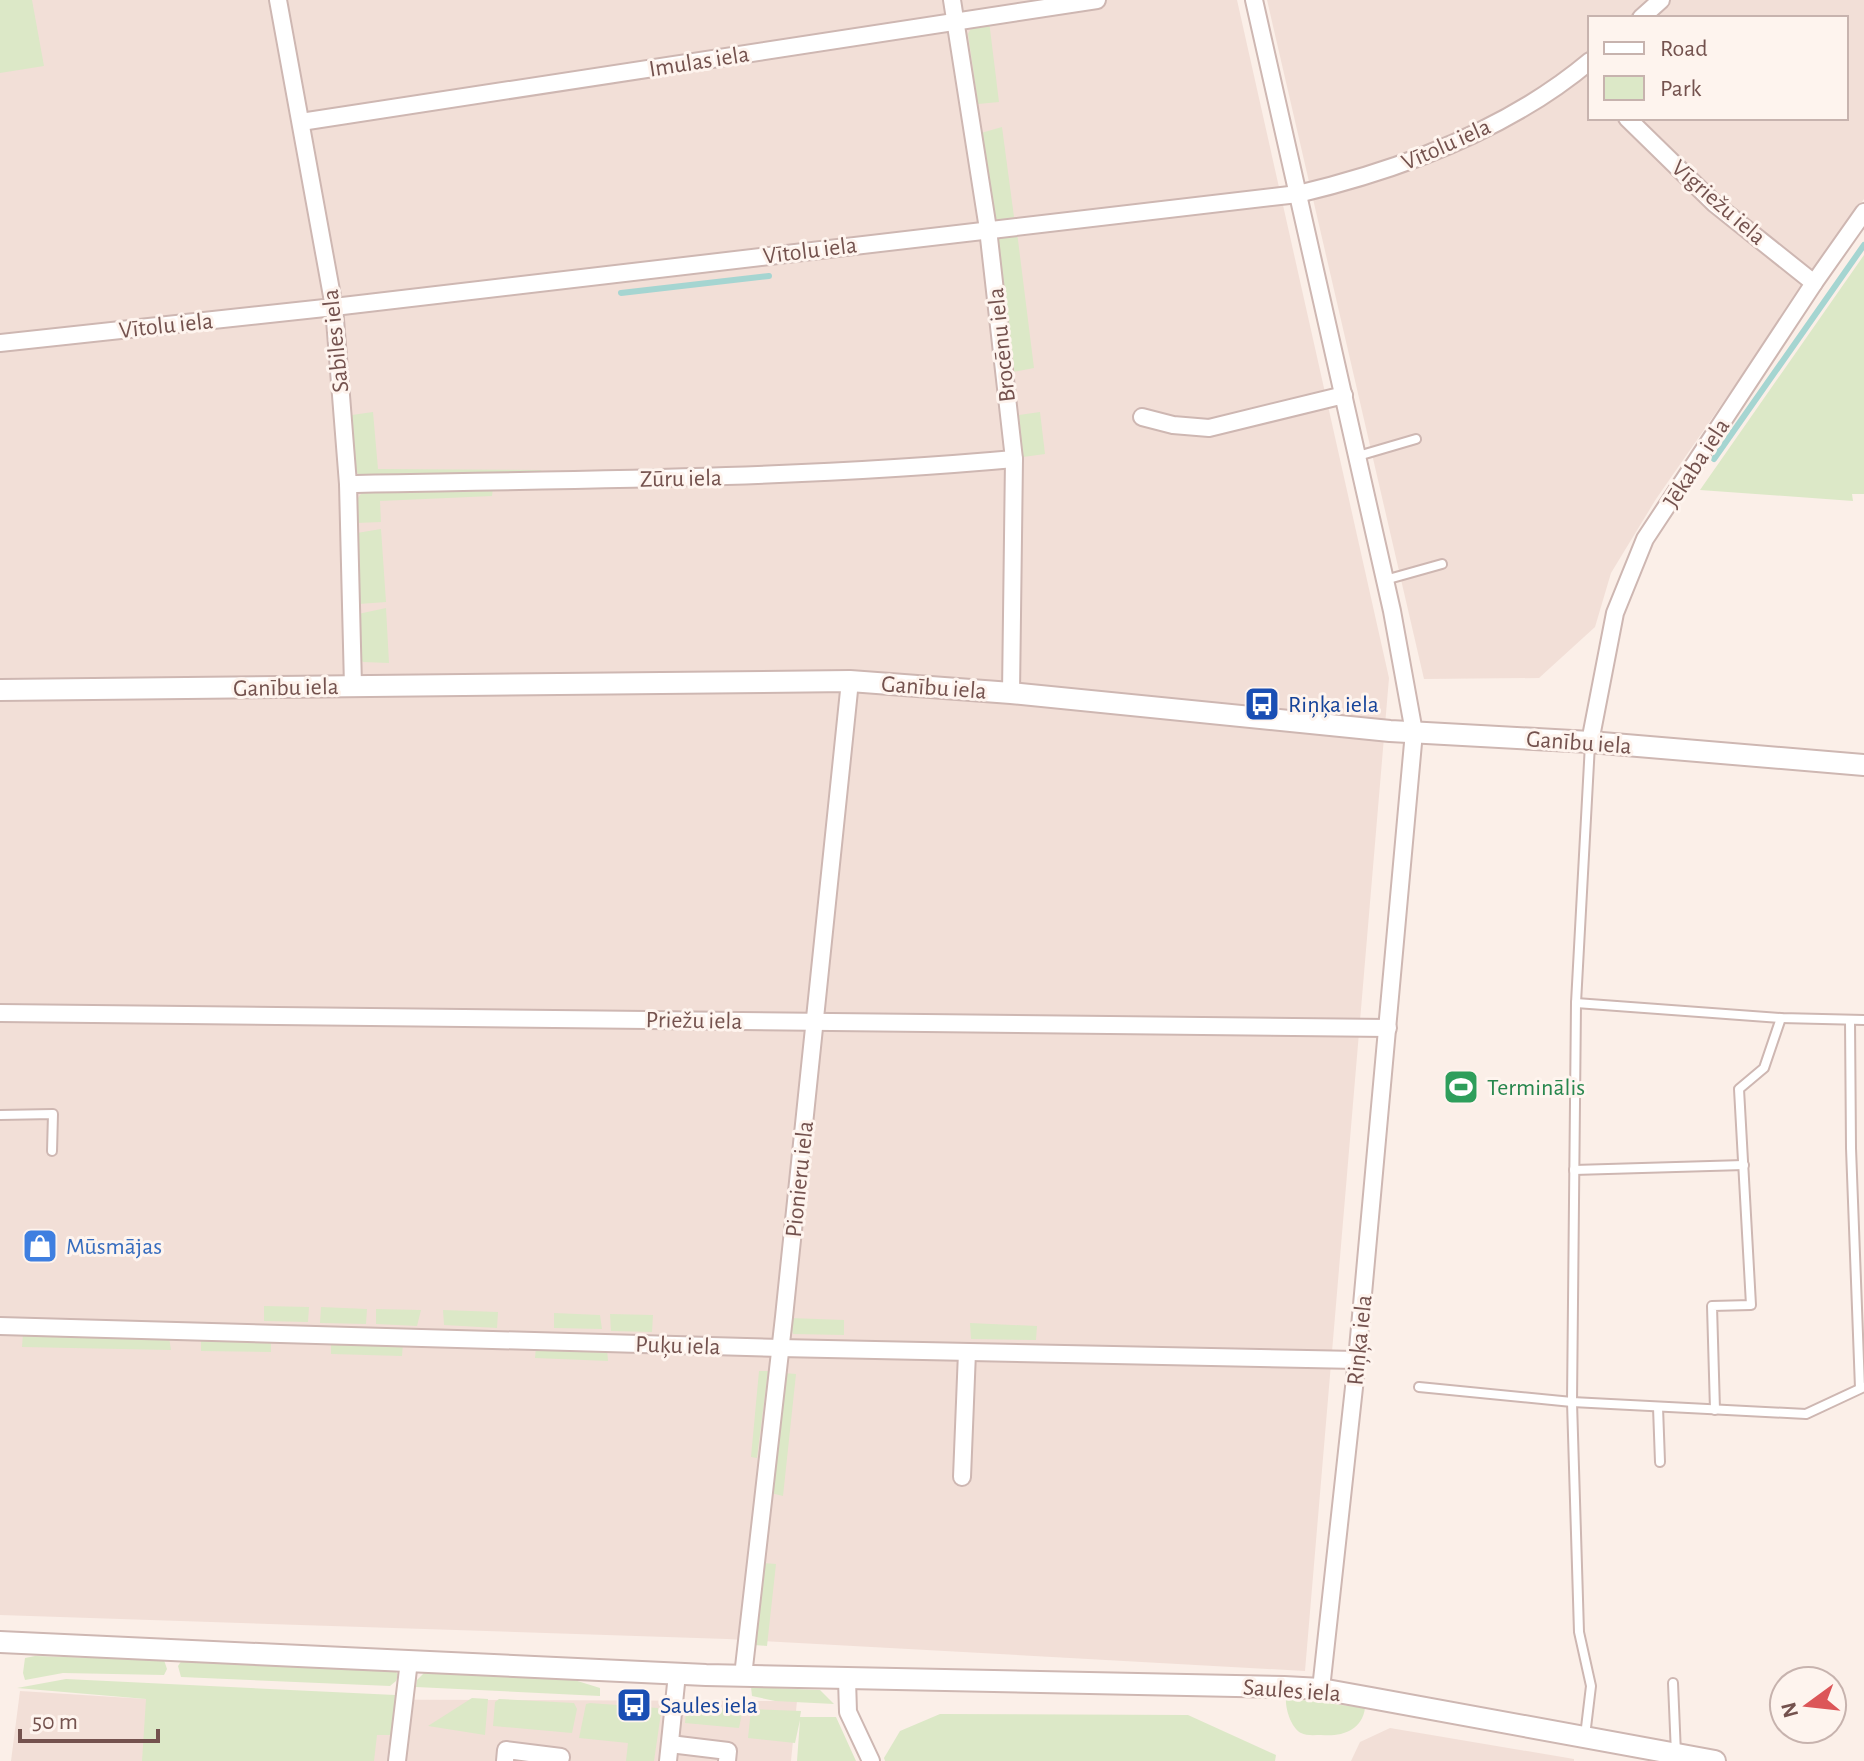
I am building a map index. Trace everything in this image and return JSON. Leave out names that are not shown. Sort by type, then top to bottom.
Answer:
[{"type":"street","name":"Sabiles iela","points":[[278,0],[334,307],[348,484],[353,686]]},
{"type":"street","name":"Brocēnu iela","points":[[952,0],[988,229],[1014,459],[1011,693]]},
{"type":"street","name":"Imulas iela","points":[[301,122],[1097,0]]},
{"type":"street","name":"Riņķa iela","points":[[1254,0],[1358,456],[1414,732],[1357,1360],[1321,1689]]},
{"type":"street","points":[[1643,16],[1661,0]]},
{"type":"street","name":"Vītolu iela","points":[[0,343],[1298,194],[1392,168],[1455,142],[1515,112],[1587,68]]},
{"type":"street","name":"Vīgriežu iela","points":[[1629,120],[1715,204],[1814,283]]},
{"type":"street","name":"Jēkaba iela","points":[[1590,742],[1615,613],[1645,539],[1864,212]]},
{"type":"street","points":[[1142,417],[1173,425],[1209,428],[1344,395]]},
{"type":"street","name":"Zūru iela","points":[[348,484],[744,477],[865,472],[1014,459]]},
{"type":"street","name":"Ganību iela","points":[[0,690],[850,681],[1011,693],[1414,732],[1590,742],[1864,765]]},
{"type":"street","name":"Pionieru iela","points":[[743,1676],[850,681]]},
{"type":"street","name":"Priežu iela","points":[[0,1013],[1388,1028]]},
{"type":"street","name":"Puķu iela","points":[[0,1326],[780,1348],[1357,1360]]},
{"type":"street","points":[[962,1477],[967,1352]]},
{"type":"street","name":"Saules iela","points":[[0,1642],[677,1674],[1321,1689],[1715,1761]]},
{"type":"street","points":[[397,1761],[409,1661]]},
{"type":"street","points":[[677,1674],[669,1753],[728,1751],[727,1761]]},
{"type":"street","points":[[847,1679],[848,1712],[871,1761]]},
{"type":"street","points":[[505,1761],[506,1750],[561,1757],[560,1761]]},
{"type":"lane","points":[[1358,456],[1416,439]]},
{"type":"lane","points":[[1385,580],[1442,564]]},
{"type":"lane","points":[[1585,1737],[1591,1686],[1579,1632],[1572,1402],[1576,1003],[1590,742]]},
{"type":"lane","points":[[1576,1003],[1781,1018],[1864,1020]]},
{"type":"lane","points":[[1715,1410],[1712,1306],[1751,1305],[1739,1089],[1764,1068],[1781,1018]]},
{"type":"lane","points":[[1419,1387],[1572,1402],[1806,1414],[1862,1388],[1851,1148],[1850,1020]]},
{"type":"lane","points":[[0,1115],[53,1114],[52,1151]]},
{"type":"lane","points":[[1851,1148],[1864,1148]]},
{"type":"lane","points":[[1574,1170],[1744,1165]]},
{"type":"lane","points":[[1658,1407],[1660,1462]]},
{"type":"lane","points":[[1673,1683],[1676,1754]]},
{"type":"shaded area","points":[[0,0],[1237,0],[1389,678],[1305,1671],[727,1639],[0,1615]]},
{"type":"shaded area","points":[[1267,0],[1864,0],[1864,199],[1656,499],[1611,573],[1595,627],[1539,678],[1424,679]]},
{"type":"shaded area","points":[[20,1691],[146,1699],[797,1701],[791,1761],[11,1761]]},
{"type":"shaded area","points":[[1390,1728],[1574,1761],[1351,1761],[1360,1742]]},
{"type":"green space","points":[[0,0],[32,0],[44,66],[0,73]]},
{"type":"green space","points":[[989,21],[999,102],[978,104],[968,34],[972,27]]},
{"type":"green space","points":[[1002,127],[1014,217],[998,220],[992,215],[981,133]]},
{"type":"green space","points":[[1017,232],[1034,368],[1013,372],[996,244],[998,236]]},
{"type":"green space","points":[[1864,255],[1864,494],[1852,494],[1853,501],[1700,490]]},
{"type":"green space","points":[[373,412],[378,469],[542,470],[512,475],[459,477],[367,477],[358,474],[353,464],[351,419],[352,415]]},
{"type":"green space","points":[[1040,412],[1045,454],[1023,457],[1019,415]]},
{"type":"green space","points":[[493,488],[492,496],[380,501],[381,522],[356,523],[356,502],[364,491]]},
{"type":"green space","points":[[381,529],[386,602],[359,604],[357,533]]},
{"type":"green space","points":[[386,608],[389,663],[363,662],[359,658],[358,614]]},
{"type":"green space","points":[[264,1306],[309,1307],[308,1322],[264,1321]]},
{"type":"green space","points":[[321,1307],[367,1309],[366,1324],[320,1323]]},
{"type":"green space","points":[[376,1309],[421,1310],[417,1326],[376,1324]]},
{"type":"green space","points":[[443,1310],[498,1312],[497,1328],[444,1325]]},
{"type":"green space","points":[[554,1313],[600,1315],[602,1329],[554,1328]]},
{"type":"green space","points":[[610,1314],[653,1315],[652,1332],[611,1331]]},
{"type":"green space","points":[[790,1318],[844,1320],[844,1335],[793,1334]]},
{"type":"green space","points":[[970,1323],[1037,1326],[1036,1340],[971,1339]]},
{"type":"green space","points":[[23,1333],[169,1337],[171,1350],[22,1347]]},
{"type":"green space","points":[[201,1337],[271,1339],[271,1352],[201,1351]]},
{"type":"green space","points":[[331,1341],[403,1343],[402,1356],[331,1354]]},
{"type":"green space","points":[[536,1347],[607,1349],[608,1361],[535,1358]]},
{"type":"green space","points":[[759,1371],[768,1371],[757,1458],[751,1457]]},
{"type":"green space","points":[[783,1373],[796,1374],[783,1496],[771,1493]]},
{"type":"green space","points":[[763,1563],[776,1564],[767,1646],[754,1645]]},
{"type":"green space","points":[[25,1658],[164,1660],[167,1669],[164,1675],[63,1673],[25,1680]]},
{"type":"green space","points":[[182,1660],[393,1669],[398,1674],[390,1686],[181,1677],[178,1666]]},
{"type":"green space","points":[[424,1673],[571,1679],[600,1688],[600,1696],[416,1687],[417,1680]]},
{"type":"green space","points":[[66,1679],[395,1695],[392,1735],[377,1735],[374,1761],[142,1761],[146,1699],[17,1688]]},
{"type":"green space","points":[[751,1687],[820,1690],[834,1704],[775,1701],[752,1696]]},
{"type":"green space","points":[[472,1698],[488,1699],[485,1735],[428,1726]]},
{"type":"green space","points":[[1286,1698],[1365,1708],[1360,1722],[1349,1731],[1336,1735],[1308,1735],[1297,1730],[1292,1722]]},
{"type":"green space","points":[[499,1699],[574,1703],[577,1709],[572,1733],[493,1726],[495,1702]]},
{"type":"green space","points":[[586,1704],[658,1708],[661,1713],[654,1761],[626,1761],[628,1743],[579,1738]]},
{"type":"green space","points":[[697,1708],[743,1709],[739,1728],[685,1723],[686,1712]]},
{"type":"green space","points":[[751,1709],[801,1711],[800,1717],[836,1717],[856,1761],[797,1761],[800,1720],[795,1743],[748,1738]]},
{"type":"green space","points":[[940,1714],[1188,1715],[1276,1755],[1275,1761],[885,1761],[900,1731]]},
{"type":"waterway","points":[[1714,459],[1864,245]]},
{"type":"waterway","points":[[621,293],[769,276]]},
{"type":"place","name":"Riņķa iela","points":[[1262,704]]},
{"type":"place","name":"Terminālis","points":[[1461,1087]]},
{"type":"place","name":"Mūsmājas","points":[[40,1246]]},
{"type":"place","name":"Saules iela","points":[[634,1705]]}]
